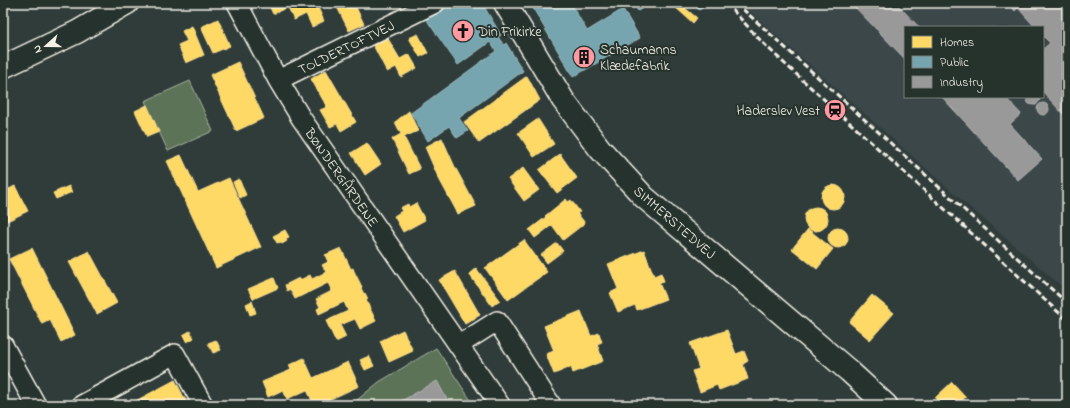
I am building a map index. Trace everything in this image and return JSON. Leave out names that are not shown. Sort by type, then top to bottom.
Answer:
[{"type":"street","points":[[3,66],[77,32],[127,3]]},
{"type":"street","name":"BØNDERGÅRDENE","points":[[237,3],[278,80],[301,118],[500,405]]},
{"type":"street","name":"TOLDERTOFTVEJ","points":[[278,80],[435,3]]},
{"type":"street","name":"SIMMERSTEDVEJ","points":[[506,3],[563,100],[600,149],[644,197],[849,371],[886,405]]},
{"type":"street","points":[[458,345],[497,321],[551,405]]},
{"type":"street","points":[[3,345],[36,405]]},
{"type":"street","points":[[82,405],[175,354],[203,405]]},
{"type":"shaded area","points":[[740,3],[1067,3],[1067,291],[950,190]]},
{"type":"green space","points":[[190,81],[213,131],[168,151],[145,101]]},
{"type":"green space","points":[[436,348],[474,405],[351,405],[379,382]]},
{"type":"building: Homes","points":[[268,3],[316,3],[324,21],[312,27],[306,14],[294,20],[288,7],[273,14]]},
{"type":"building: Homes","points":[[335,3],[354,3],[364,24],[349,31]]},
{"type":"building: Homes","points":[[679,3],[697,18],[693,23],[675,7]]},
{"type":"building: Homes","points":[[218,19],[230,46],[213,53],[201,27]]},
{"type":"building: Homes","points":[[192,26],[204,55],[186,63],[178,45],[187,41],[182,31]]},
{"type":"building: Homes","points":[[418,34],[428,53],[420,57],[409,38]]},
{"type":"building: Homes","points":[[387,37],[400,59],[409,54],[417,68],[401,77],[396,67],[387,72],[373,45]]},
{"type":"building: Homes","points":[[238,62],[264,118],[236,131],[210,75]]},
{"type":"building: Homes","points":[[326,70],[356,122],[341,131],[337,124],[330,127],[320,110],[327,107],[311,79]]},
{"type":"building: Homes","points":[[527,76],[540,100],[479,143],[464,122]]},
{"type":"building: Homes","points":[[147,105],[159,132],[147,137],[135,111]]},
{"type":"building: Homes","points":[[409,111],[418,131],[404,137],[420,169],[409,174],[392,139],[401,134],[395,122]]},
{"type":"building: Homes","points":[[538,119],[554,144],[534,157],[518,133]]},
{"type":"building: Homes","points":[[442,138],[455,167],[476,206],[458,214],[438,177],[425,147]]},
{"type":"building: Homes","points":[[367,143],[381,164],[365,175],[351,153]]},
{"type":"building: Homes","points":[[560,154],[577,178],[557,193],[539,170]]},
{"type":"building: Homes","points":[[181,155],[198,192],[229,178],[261,247],[216,268],[167,161]]},
{"type":"building: Homes","points":[[523,168],[539,190],[524,201],[508,179]]},
{"type":"building: Homes","points":[[239,179],[246,195],[240,198],[233,182]]},
{"type":"building: Homes","points":[[833,185],[838,186],[844,192],[844,202],[838,208],[833,209],[828,208],[822,202],[821,197],[822,192],[828,186]]},
{"type":"building: Homes","points":[[15,186],[28,211],[3,223],[3,192]]},
{"type":"building: Homes","points":[[69,186],[72,192],[56,199],[53,193]]},
{"type":"building: Homes","points":[[566,199],[568,202],[571,200],[580,212],[577,213],[585,223],[563,240],[552,225],[535,238],[529,230]]},
{"type":"building: Homes","points":[[416,203],[425,220],[403,232],[394,216],[402,211],[400,208],[408,204],[409,207]]},
{"type":"building: Homes","points":[[816,207],[821,208],[827,214],[827,224],[821,230],[816,231],[811,230],[805,224],[804,219],[805,214],[811,208]]},
{"type":"building: Homes","points":[[838,228],[845,231],[848,238],[845,245],[838,248],[831,245],[828,238],[831,231]]},
{"type":"building: Homes","points":[[808,229],[833,249],[817,269],[792,249]]},
{"type":"building: Homes","points":[[285,230],[289,237],[286,239],[287,241],[282,244],[281,242],[277,243],[273,236]]},
{"type":"building: Homes","points":[[524,240],[547,272],[508,300],[485,268]]},
{"type":"building: Homes","points":[[557,243],[563,251],[547,263],[541,255]]},
{"type":"building: Homes","points":[[32,248],[75,335],[61,342],[50,320],[42,324],[9,259]]},
{"type":"building: Homes","points":[[341,248],[351,269],[353,268],[362,287],[361,288],[368,299],[366,300],[376,321],[360,329],[355,319],[340,325],[346,337],[336,342],[326,321],[348,311],[344,302],[319,314],[317,309],[320,307],[316,299],[332,291],[328,283],[295,299],[290,289],[287,291],[285,285],[299,278],[300,280],[310,275],[312,279],[326,272],[322,265],[328,262],[325,255]]},
{"type":"building: Homes","points":[[644,250],[654,276],[661,273],[664,281],[659,283],[666,299],[637,310],[635,305],[618,312],[610,293],[618,289],[608,264]]},
{"type":"building: Homes","points":[[89,251],[117,303],[97,314],[69,262]]},
{"type":"building: Homes","points":[[476,268],[500,300],[492,306],[469,274]]},
{"type":"building: Homes","points":[[455,271],[480,315],[465,324],[439,280]]},
{"type":"building: Homes","points":[[274,278],[278,288],[253,299],[248,289]]},
{"type":"building: Homes","points":[[872,295],[894,313],[870,340],[849,322]]},
{"type":"building: Homes","points":[[252,301],[256,313],[250,315],[246,304]]},
{"type":"building: Homes","points":[[581,311],[591,336],[599,333],[602,342],[597,344],[603,361],[573,373],[571,367],[554,374],[546,354],[554,351],[544,326]]},
{"type":"building: Homes","points":[[403,330],[413,351],[389,362],[380,341]]},
{"type":"building: Homes","points":[[727,330],[736,354],[744,351],[748,361],[743,364],[748,379],[719,390],[717,385],[700,392],[692,371],[699,369],[690,343]]},
{"type":"building: Homes","points":[[190,331],[194,338],[187,342],[183,335]]},
{"type":"building: Homes","points":[[216,340],[221,350],[213,353],[208,343]]},
{"type":"building: Homes","points":[[369,356],[374,366],[365,370],[360,360]]},
{"type":"building: Homes","points":[[304,358],[313,378],[348,362],[359,386],[318,405],[314,405],[307,390],[287,399],[283,390],[268,397],[262,382],[291,370],[289,365]]},
{"type":"building: Homes","points":[[175,380],[188,405],[128,405]]},
{"type":"building: Homes","points":[[952,382],[966,397],[956,405],[941,405],[935,398]]},
{"type":"building: Public","points":[[456,3],[482,3],[501,35],[498,37],[504,45],[506,43],[523,71],[459,118],[468,131],[457,138],[449,126],[428,141],[411,113],[496,51],[490,42],[458,65],[426,19]]},
{"type":"building: Public","name":"Schaumanns Klædefabrik","points":[[530,3],[571,3],[587,31],[623,9],[640,38],[573,77]]},
{"type":"building: Public","name":"Schaumanns Klædefabrik","points":[[633,3],[651,3],[638,11]]},
{"type":"building: Public","name":"Schaumanns Klædefabrik","points":[[692,3],[706,3],[708,5],[699,10]]},
{"type":"building: Industry","points":[[851,3],[896,3],[918,26],[904,26],[904,58]]},
{"type":"building: Industry","points":[[1008,3],[1067,3],[1067,110],[1063,114],[1044,93],[1044,48],[1050,43],[1044,37],[1044,26],[1034,26],[1018,8],[1015,11]]},
{"type":"building: Industry","points":[[943,98],[1006,98],[1021,114],[1010,124],[1042,159],[1018,180]]},
{"type":"building: Industry","points":[[1027,98],[1039,98],[1040,100],[1036,105],[1029,104]]},
{"type":"building: Industry","points":[[1041,103],[1045,103],[1049,109],[1045,115],[1041,115],[1037,111],[1037,107]]},
{"type":"building: Industry","points":[[437,381],[450,405],[394,405]]},
{"type":"railway","points":[[726,3],[762,42],[785,64],[1067,320]]},
{"type":"railway","points":[[736,3],[1067,303]]},
{"type":"place","name":"Din Frikirke","points":[[463,31]]},
{"type":"place","name":"Schaumanns Klædefabrik","points":[[584,57]]},
{"type":"place","name":"Haderslev Vest","points":[[835,110]]}]
